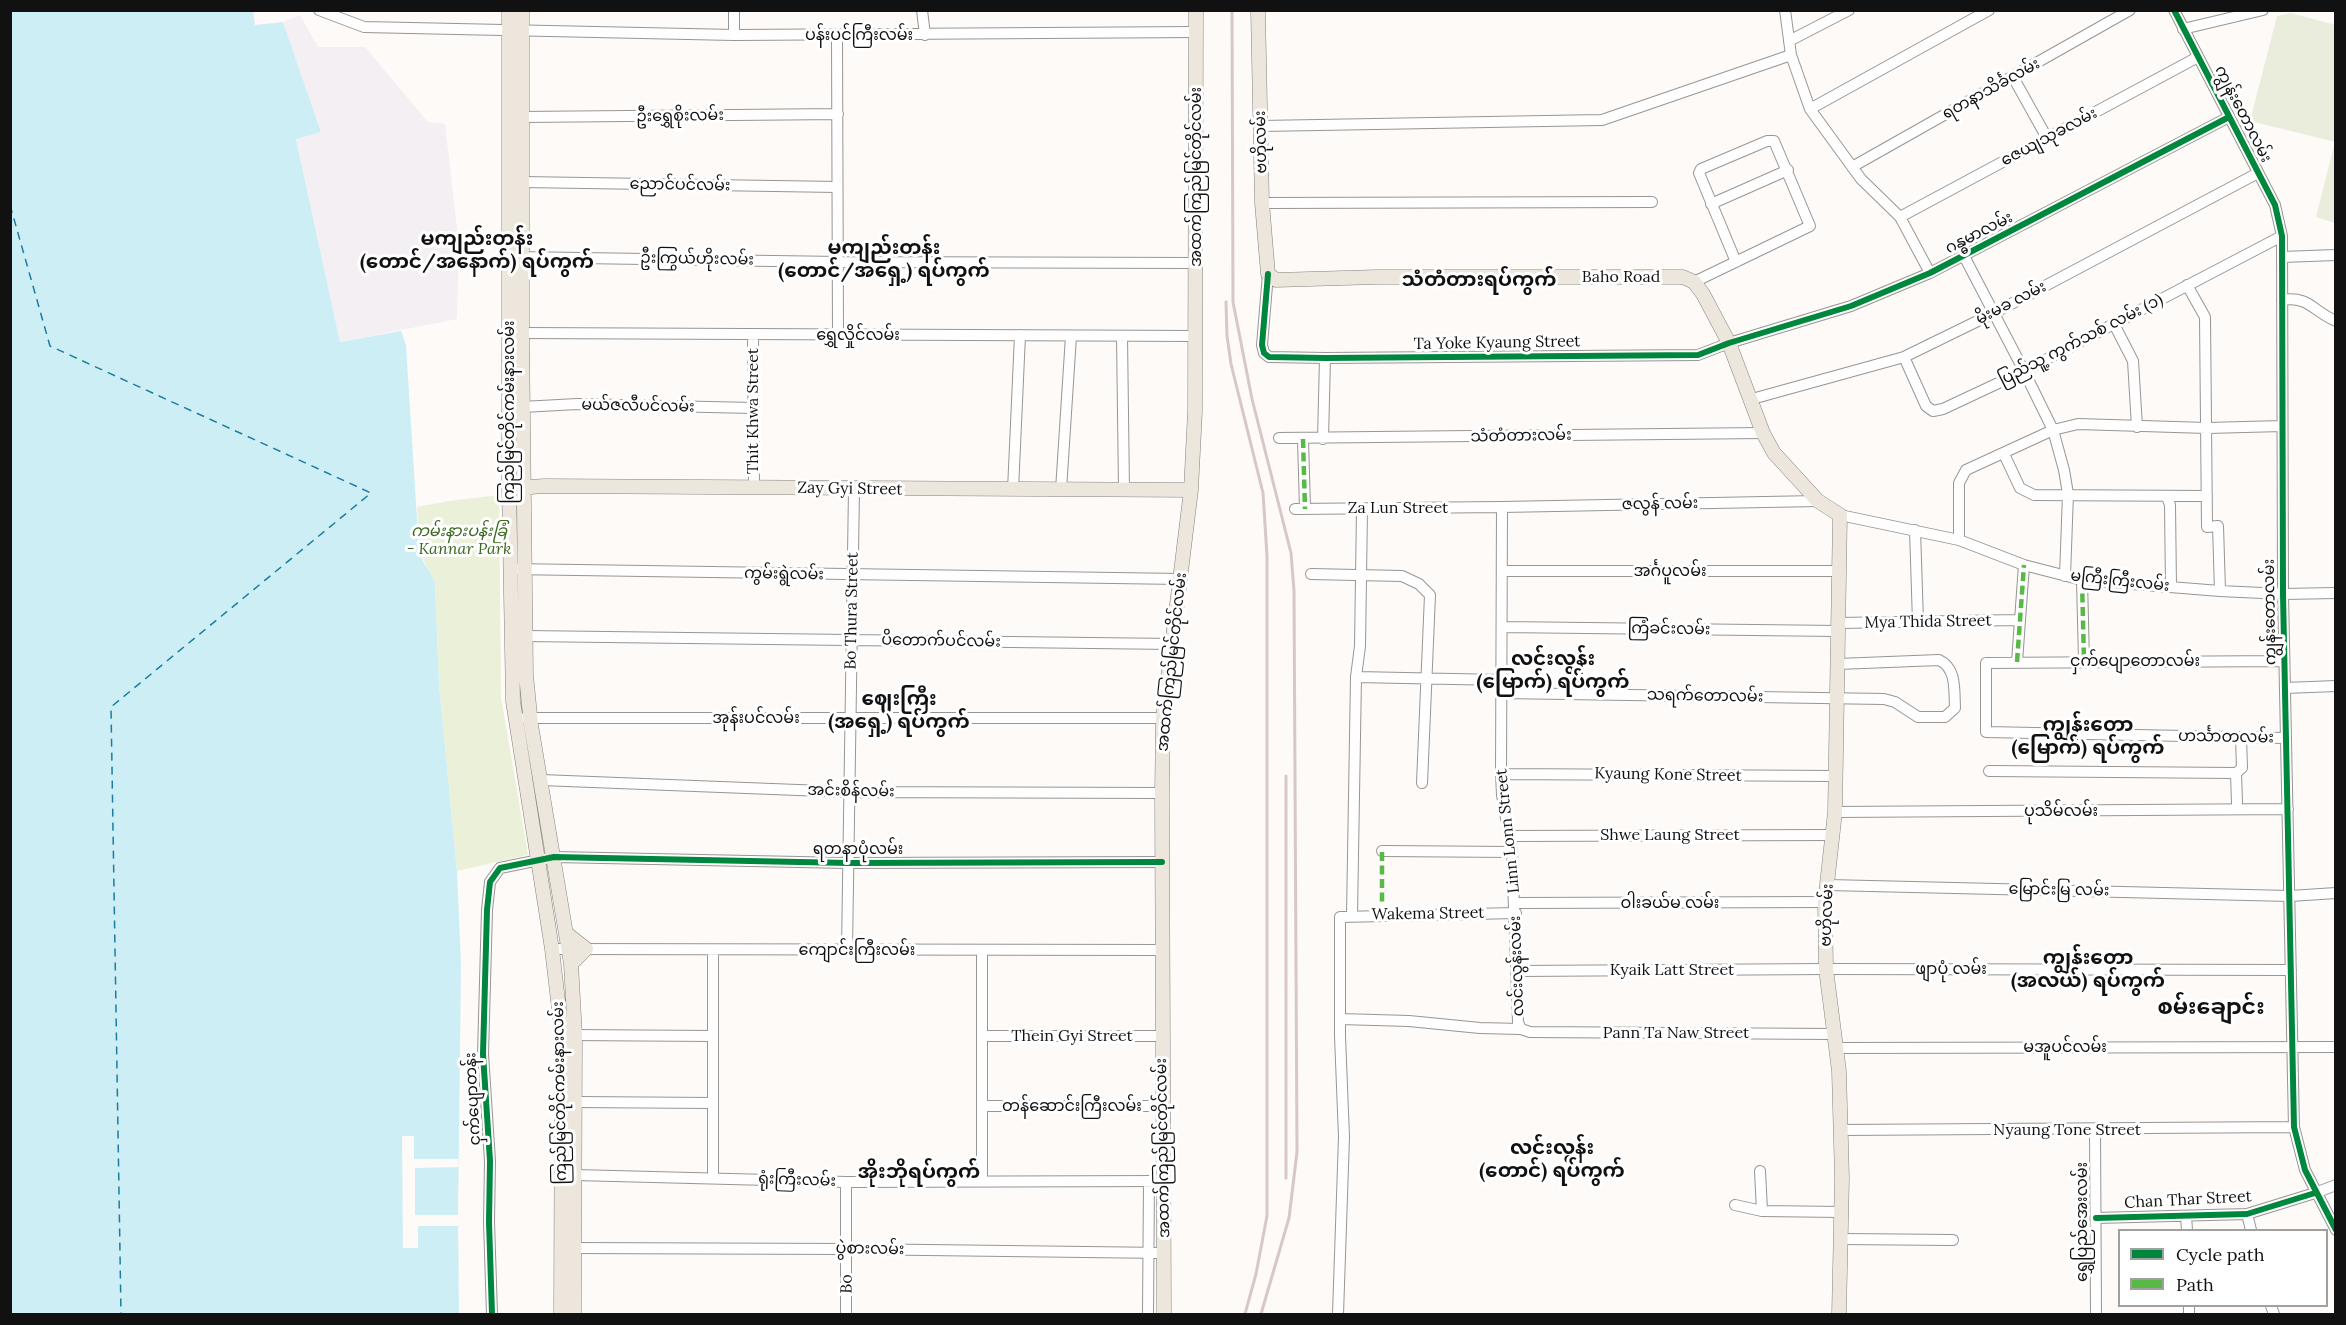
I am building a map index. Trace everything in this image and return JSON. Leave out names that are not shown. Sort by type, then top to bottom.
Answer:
[{"type":"main road","name":"ကြည်မြင်တိုင်ကမ်းနားလမ်း","points":[[509,10],[515,29],[515,257],[509,488],[513,701],[523,718],[541,780],[571,964],[568,1035],[569,1248],[561,1314]]},
{"type":"main road","name":"ကြည်မြင်တိုင်ကမ်းနားလမ်း","points":[[515,29],[522,10]]},
{"type":"main road","name":"အထက်ကြည်မြင်တိုင်လမ်း","points":[[1164,1314],[1165,1253],[1156,1181],[1162,1106],[1163,718],[1191,490],[1195,411],[1196,10]]},
{"type":"main road","name":"ဗဟိုလမ်း","points":[[1258,10],[1262,203],[1268,274]]},
{"type":"main road","points":[[515,29],[522,117],[515,134],[522,183],[515,257]]},
{"type":"main road","name":"ကြည်မြင်တိုင်ကမ်းနားလမ်း","points":[[515,257],[522,333],[522,407],[529,568],[523,718],[539,862],[568,1035]]},
{"type":"main road","name":"Baho Road","points":[[1268,274],[1276,280],[1389,277],[1683,277],[1694,282]]},
{"type":"main road","points":[[1694,282],[1703,294],[1729,343],[1763,433],[1774,453],[1818,501],[1840,515]]},
{"type":"main road","points":[[524,462],[534,479],[546,486],[525,502]]},
{"type":"main road","name":"Zay Gyi Street","points":[[509,488],[546,486],[1191,490]]},
{"type":"main road","name":"ဗဟိုလမ်း","points":[[1839,1314],[1842,1212],[1840,1130],[1836,1048],[1832,1034],[1826,969],[1825,902],[1835,812],[1840,515]]},
{"type":"main road","points":[[567,934],[585,949],[571,964]]},
{"type":"main road","points":[[568,1035],[575,1102],[575,1175],[569,1248],[574,1314]]},
{"type":"street","name":"ပန်းပင်ကြီးလမ်း","points":[[319,10],[364,27],[734,35],[1196,32]]},
{"type":"street","points":[[734,10],[734,35]]},
{"type":"street","points":[[922,10],[925,34]]},
{"type":"street","points":[[1785,10],[1791,55],[1810,109],[1861,179],[1900,217],[1930,273]]},
{"type":"street","points":[[1789,41],[1849,10]]},
{"type":"street","points":[[1810,109],[1989,10]]},
{"type":"street","name":"ရတနာသိင်္ခလမ်း","points":[[1852,167],[2130,10]]},
{"type":"street","name":"ကျွန်းတောလမ်း","points":[[2174,10],[2275,205],[2282,236],[2283,594],[2294,1127],[2305,1170],[2336,1230]]},
{"type":"street","points":[[2183,29],[2263,10]]},
{"type":"street","points":[[837,35],[838,335]]},
{"type":"street","points":[[1261,126],[1602,120],[1791,55]]},
{"type":"street","name":"ဇေယျသုခလမ်း","points":[[1900,217],[2198,57]]},
{"type":"street","points":[[2013,77],[2047,138]]},
{"type":"street","name":"ဦးရွှေစိုးလမ်း","points":[[522,117],[838,114]]},
{"type":"street","name":"ဂန္ဓမာလမ်း","points":[[1729,343],[1851,306],[1930,273],[2229,117]]},
{"type":"street","points":[[1694,282],[1736,262],[1810,226],[1774,141],[1767,141],[1701,169],[1700,177],[1736,262]]},
{"type":"street","points":[[1711,204],[1788,170]]},
{"type":"street","name":"မိုးမခ လမ်း","points":[[1752,399],[1904,357],[1994,313],[2258,173]]},
{"type":"street","name":"ညောင်ပင်လမ်း","points":[[522,183],[837,187]]},
{"type":"street","points":[[1262,203],[1652,202]]},
{"type":"street","name":"ပြည်သူ့ ကွက်သစ် လမ်း (၁)","points":[[1904,357],[1926,406],[1933,411],[1943,409],[2024,370],[2282,236]]},
{"type":"street","points":[[2282,257],[2336,255]]},
{"type":"street","points":[[1964,256],[2053,430],[2068,494],[2065,576]]},
{"type":"street","name":"ဦးကြွယ်ဟိုးလမ်း","points":[[515,257],[838,262],[1196,263]]},
{"type":"street","name":"Ta Yoke Kyaung Street","points":[[1268,274],[1262,345],[1264,353],[1269,357],[1698,355],[1729,343]]},
{"type":"street","points":[[2187,285],[2205,317],[2207,527],[2218,526],[2220,591]]},
{"type":"street","points":[[2282,300],[2296,298],[2308,302],[2323,316],[2336,321]]},
{"type":"street","points":[[2114,324],[2133,361],[2137,427]]},
{"type":"street","name":"ရွှေလှိုင်လမ်း","points":[[522,333],[1195,336]]},
{"type":"street","name":"Thit Khwa Street","points":[[753,334],[754,488]]},
{"type":"street","points":[[1013,490],[1020,335]]},
{"type":"street","points":[[1061,490],[1071,336]]},
{"type":"street","points":[[1122,336],[1124,490]]},
{"type":"street","points":[[1323,439],[1325,358]]},
{"type":"street","name":"မယ်ဇလီပင်လမ်း","points":[[522,407],[577,404],[753,408]]},
{"type":"street","points":[[1959,540],[1959,483],[1966,470],[2053,430],[2078,424],[2206,428],[2282,426]]},
{"type":"street","name":"သံတံတားလမ်း","points":[[1279,438],[1763,433]]},
{"type":"street","name":"Za Lun Street","points":[[1303,439],[1300,509],[1502,507]]},
{"type":"street","points":[[2004,454],[2020,488],[2034,495],[2207,496]]},
{"type":"street","name":"Bo Thura Street","points":[[847,950],[854,489]]},
{"type":"street","points":[[2167,497],[2170,505],[2171,587]]},
{"type":"street","name":"ဇလွန် လမ်း","points":[[1502,507],[1818,501]]},
{"type":"street","name":"Linn Lonn Street","points":[[1502,507],[1502,795],[1512,852],[1516,908]]},
{"type":"street","points":[[1338,1314],[1344,1137],[1340,1019],[1356,677],[1360,646],[1362,509]]},
{"type":"street","name":"မကြီးကြီးလမ်း","points":[[1840,515],[1959,540],[2024,565],[2082,580],[2220,591],[2283,594],[2336,593]]},
{"type":"street","points":[[1915,530],[1918,622]]},
{"type":"street","points":[[2018,662],[2024,565]]},
{"type":"street","name":"ကွမ်းရွဲလမ်း","points":[[510,568],[1181,579]]},
{"type":"street","name":"အင်္ဂပူလမ်း","points":[[1502,572],[1838,571]]},
{"type":"street","points":[[1311,574],[1402,576],[1419,584],[1430,595],[1422,783]]},
{"type":"street","points":[[2082,580],[2084,661]]},
{"type":"street","name":"Mya Thida Street","points":[[1837,627],[1918,622],[2019,620]]},
{"type":"street","name":"ကြံခင်းလမ်း","points":[[1502,627],[1837,627]]},
{"type":"street","name":"ပိတောက်ပင်လမ်း","points":[[527,636],[1173,644]]},
{"type":"street","name":"သရက်တောလမ်း","points":[[1502,693],[1884,699],[1895,702],[1918,717],[1945,717],[1951,714],[1954,708],[1953,674],[1946,663],[1939,660],[1838,664]]},
{"type":"street","name":"ငှက်ပျောတောလမ်း","points":[[1987,734],[1986,663],[2284,661]]},
{"type":"street","points":[[1356,677],[1502,680]]},
{"type":"street","points":[[2285,688],[2336,686]]},
{"type":"street","name":"အုန်းပင်လမ်း","points":[[523,718],[1163,718]]},
{"type":"street","name":"ဟင်္သာတလမ်း","points":[[1987,734],[2285,738]]},
{"type":"street","points":[[1989,771],[2236,773],[2242,768],[2241,738]]},
{"type":"street","points":[[2236,773],[2236,803]]},
{"type":"street","name":"Kyaung Kone Street","points":[[1502,774],[1835,776]]},
{"type":"street","name":"အင်းစိန်လမ်း","points":[[541,780],[849,792],[1162,794]]},
{"type":"street","name":"ပုသိမ်လမ်း","points":[[1835,812],[2288,809]]},
{"type":"street","name":"Shwe Laung Street","points":[[1509,836],[1832,835]]},
{"type":"street","points":[[1382,851],[1512,852]]},
{"type":"street","name":"ငှက်ပျောတန်း","points":[[492,1314],[490,1161],[483,1054],[490,882],[500,868],[539,862],[554,857]]},
{"type":"street","name":"ရတနာပုံလမ်း","points":[[554,857],[848,863],[1162,862]]},
{"type":"street","name":"မြောင်းမြ လမ်း","points":[[1828,885],[2290,896],[2336,893]]},
{"type":"street","name":"ဝါးခယ်မ လမ်း","points":[[1516,908],[1825,902]]},
{"type":"street","name":"Wakema Street","points":[[1346,916],[1516,908]]},
{"type":"street","name":"လင်းလွန်းလမ်း","points":[[1516,908],[1518,1022],[1521,1029]]},
{"type":"street","name":"ကျောင်းကြီးလမ်း","points":[[552,950],[1162,950]]},
{"type":"street","points":[[713,950],[713,1177]]},
{"type":"street","points":[[982,951],[982,1181]]},
{"type":"street","name":"ဖျာပုံ လမ်း","points":[[1826,969],[2291,970]]},
{"type":"street","name":"Kyaik Latt Street","points":[[1518,971],[1826,969]]},
{"type":"street","name":"Pann Ta Naw Street","points":[[1340,1019],[1409,1021],[1480,1028],[1521,1029],[1530,1032],[1832,1034]]},
{"type":"street","points":[[568,1035],[713,1036]]},
{"type":"street","name":"Thein Gyi Street","points":[[982,1036],[1162,1036]]},
{"type":"street","name":"မအူပင်လမ်း","points":[[1836,1048],[2336,1047]]},
{"type":"street","points":[[575,1102],[713,1103]]},
{"type":"street","name":"တန်ဆောင်းကြီးလမ်း","points":[[982,1106],[1162,1106]]},
{"type":"street","name":"Nyaung Tone Street","points":[[1840,1130],[2294,1127]]},
{"type":"street","name":"ရွှေပြည်အေးလမ်း","points":[[2095,1130],[2096,1314]]},
{"type":"street","points":[[1760,1172],[1762,1211]]},
{"type":"street","name":"ရုံးကြီးလမ်း","points":[[575,1175],[846,1182],[1156,1181]]},
{"type":"street","points":[[1148,1314],[1149,1252],[1156,1181]]},
{"type":"street","name":"Bo","points":[[846,1182],[846,1314]]},
{"type":"street","name":"Chan Thar Street","points":[[2096,1218],[2247,1214],[2336,1185]]},
{"type":"street","points":[[1735,1205],[1762,1211],[1842,1212]]},
{"type":"street","points":[[2247,1214],[2251,1229]]},
{"type":"street","points":[[2186,1216],[2187,1229]]},
{"type":"street","points":[[1841,1239],[1953,1240]]},
{"type":"street","name":"ပွဲစားလမ်း","points":[[569,1248],[847,1248],[1165,1253]]},
{"type":"shaded area","points":[[300,15],[318,47],[365,47],[428,122],[445,124],[459,245],[457,319],[340,342],[296,138],[321,132],[283,22]]},
{"type":"green space","points":[[2291,13],[2335,25],[2335,142],[2250,121],[2277,16]]},
{"type":"green space","points":[[2335,142],[2335,223],[2316,217]]},
{"type":"green space","name":"ကမ်းနားပန်းခြံ - Kannar Park","points":[[499,495],[501,697],[528,855],[457,871],[439,684],[435,583],[419,551],[417,507]]},
{"type":"water","points":[[253,10],[255,25],[283,22],[321,132],[296,139],[340,342],[401,331],[406,345],[419,551],[435,583],[439,684],[457,871],[461,965],[459,1314],[11,1314],[10,11]]},
{"type":"pier","points":[[402,1136],[414,1136],[414,1159],[458,1159],[459,1167],[415,1168],[415,1215],[458,1215],[458,1226],[418,1226],[418,1248],[403,1248]]},
{"type":"ferry route","points":[[10,205],[50,346],[371,493],[111,707],[121,1314]]},
{"type":"railway","points":[[1232,10],[1233,302],[1252,399],[1291,553],[1294,591],[1297,1152],[1289,1218],[1261,1314]]},
{"type":"railway","points":[[1226,302],[1231,364],[1263,493],[1267,556],[1267,1216],[1256,1274],[1245,1314]]},
{"type":"railway","points":[[1286,776],[1286,1178]]},
{"type":"marked path","points":[[1303,439],[1305,509]]},
{"type":"marked path","points":[[2017,662],[2024,565]]},
{"type":"marked path","points":[[2082,580],[2084,661]]},
{"type":"marked path","points":[[1382,851],[1382,915]]},
{"type":"cycle path","points":[[2174,10],[2275,205],[2282,236],[2283,594],[2294,1127],[2305,1170],[2336,1230]]},
{"type":"cycle path","points":[[1268,274],[1262,345],[1264,353],[1269,357],[1698,355],[1729,343],[1851,306],[1930,273],[2229,117]]},
{"type":"cycle path","points":[[492,1314],[490,1161],[483,1054],[487,910],[490,882],[500,868],[554,857],[848,863],[1162,862]]},
{"type":"cycle path","points":[[2096,1218],[2247,1214],[2315,1193]]},
{"type":"district","name":"မကျည်းတန်း (တောင်/အနောက်) ရပ်ကွက်","points":[[477,250]]},
{"type":"district","name":"မကျည်းတန်း (တောင်/အရှေ့) ရပ်ကွက်","points":[[884,260]]},
{"type":"district","name":"သံတံတားရပ်ကွက်","points":[[1479,280]]},
{"type":"district","name":"လင်းလွန်း (မြောက်) ရပ်ကွက်","points":[[1553,670]]},
{"type":"district","name":"ဈေးကြီး (အရှေ့) ရပ်ကွက်","points":[[899,710]]},
{"type":"district","name":"ကျွန်းတော (မြောက်) ရပ်ကွက်","points":[[2088,736]]},
{"type":"district","name":"ကျွန်းတော (အလယ်) ရပ်ကွက်","points":[[2088,970]]},
{"type":"district","name":"စမ်းချောင်း","points":[[2211,1008]]},
{"type":"district","name":"လင်းလွန်း (တောင်) ရပ်ကွက်","points":[[1552,1160]]},
{"type":"district","name":"အိုးဘိုရပ်ကွက်","points":[[919,1172]]}]
